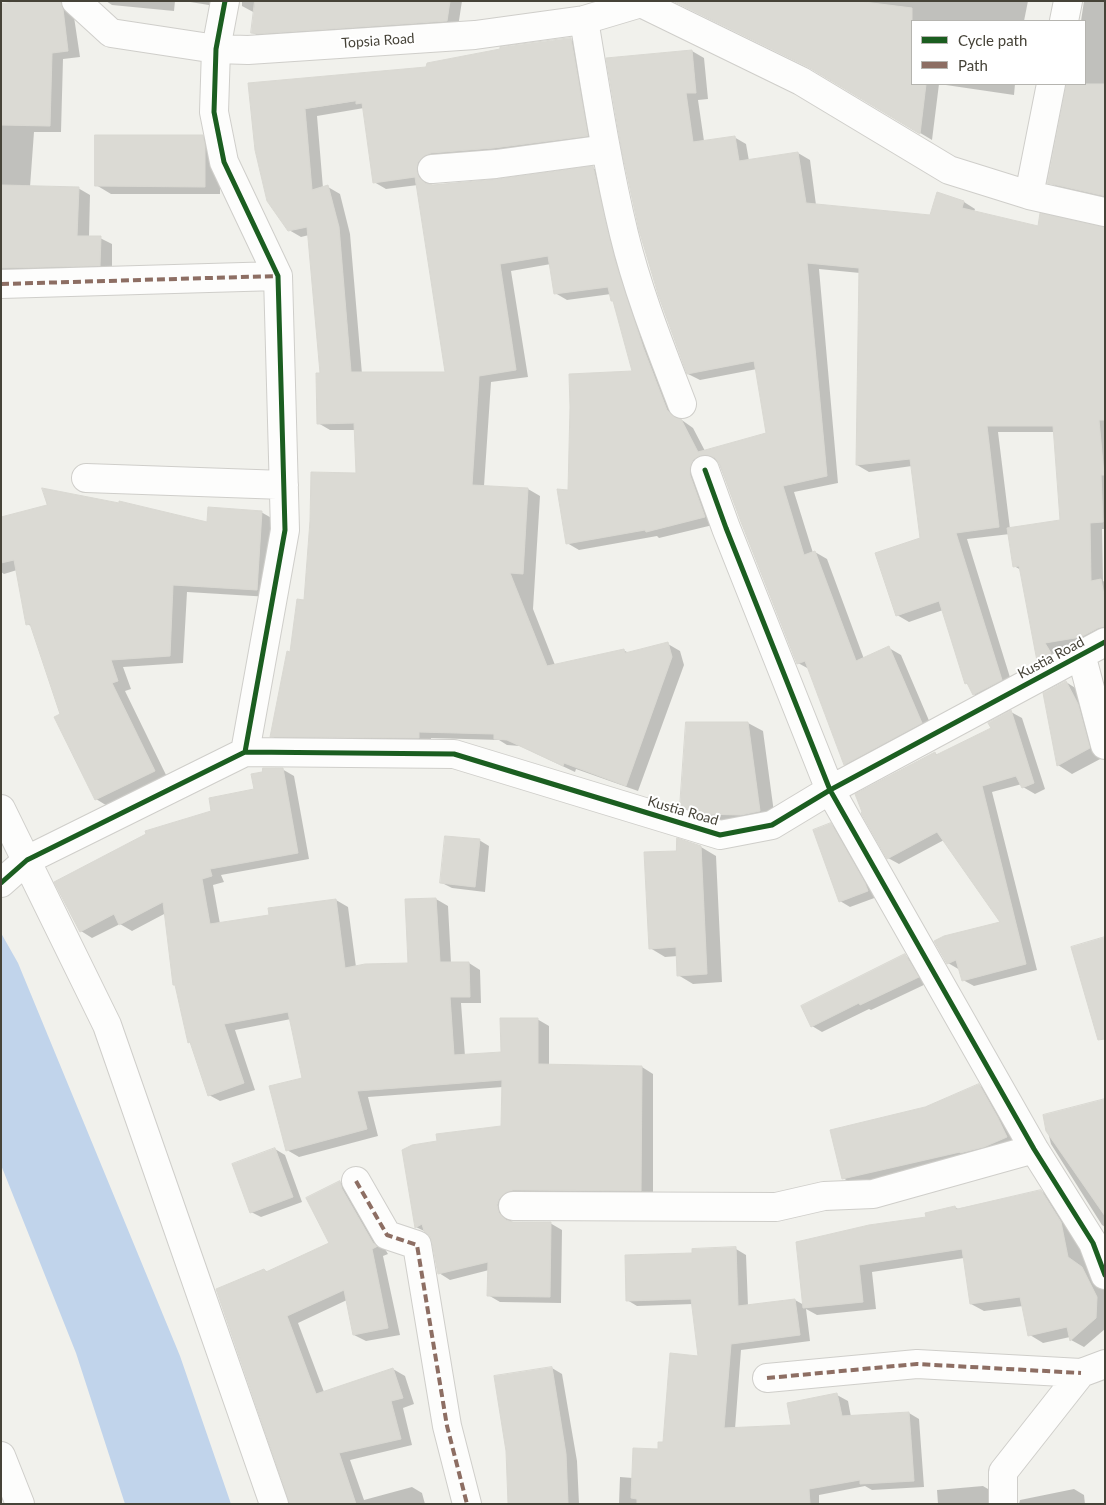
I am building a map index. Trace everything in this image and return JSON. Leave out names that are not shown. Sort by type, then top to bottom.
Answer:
[{"type":"street","name":"Topsia Road","points":[[76,1],[111,32],[216,49],[248,50],[475,35],[584,20],[642,2]]},
{"type":"street","points":[[1,883],[14,858],[246,752],[285,530],[284,486],[278,276],[224,162],[214,112],[216,49],[225,1]]},
{"type":"street","points":[[1064,20],[1068,1]]},
{"type":"street","points":[[642,2],[801,81],[949,170],[1028,196],[1105,212]]},
{"type":"street","points":[[584,20],[606,149],[624,236],[651,320],[682,404]]},
{"type":"street","points":[[1028,196],[1051,85]]},
{"type":"street","points":[[432,169],[496,164],[606,149]]},
{"type":"street","points":[[1,284],[278,276]]},
{"type":"street","points":[[705,470],[729,537],[830,790],[1034,1149],[1093,1243],[1105,1275]]},
{"type":"street","points":[[86,478],[284,486]]},
{"type":"street","name":"Kustia Road","points":[[246,752],[454,754],[720,835],[772,825],[830,790],[1105,642]]},
{"type":"street","points":[[1081,654],[1105,745]]},
{"type":"street","points":[[1,809],[14,858],[107,1025],[274,1504]]},
{"type":"street","points":[[513,1206],[776,1207],[824,1196],[873,1194],[1034,1149]]},
{"type":"street","points":[[356,1181],[387,1235],[417,1245],[447,1426],[467,1504]]},
{"type":"street","points":[[767,1378],[917,1364],[1093,1369]]},
{"type":"street","points":[[1003,1504],[1003,1472],[1093,1369]]},
{"type":"street","points":[[1,1456],[20,1504]]},
{"type":"water","points":[[1,933],[18,963],[180,1356],[231,1504],[125,1504],[76,1353],[1,1165]]},
{"type":"building","points":[[22,1],[61,1],[63,9],[68,51],[52,53],[50,126],[1,125],[1,4]]},
{"type":"building","points":[[255,1],[450,1],[447,21],[258,34],[251,33]]},
{"type":"building","points":[[673,1],[856,1],[912,8],[911,85],[926,85],[920,134],[808,67]]},
{"type":"building","points":[[571,38],[588,136],[494,148],[431,153],[424,156],[418,162],[417,171],[419,177],[425,183],[433,185],[498,179],[593,166],[615,260],[643,347],[667,410],[673,416],[681,419],[698,452],[766,433],[754,361],[687,374],[658,294],[639,230],[622,152],[606,58],[692,50],[696,93],[686,93],[693,142],[735,136],[739,161],[798,152],[806,203],[930,215],[937,192],[964,201],[962,208],[1038,226],[1040,213],[1105,227],[1105,420],[1099,420],[1104,475],[1101,475],[1103,522],[1090,523],[1091,581],[1101,579],[1105,600],[1105,626],[1081,637],[1045,643],[1051,653],[1037,661],[1019,566],[1013,567],[1007,528],[1060,520],[1053,426],[987,426],[999,527],[956,533],[1002,680],[973,695],[967,683],[965,684],[939,601],[896,616],[875,553],[920,538],[910,459],[856,465],[859,268],[807,263],[827,476],[783,486],[804,555],[815,551],[856,661],[889,646],[922,723],[844,765],[805,661],[797,664],[720,465],[715,458],[707,455],[699,456],[693,460],[690,468],[690,475],[705,517],[646,532],[645,530],[566,544],[557,489],[568,490],[569,374],[632,371],[608,287],[554,294],[548,256],[500,264],[516,370],[479,376],[472,485],[528,488],[523,574],[510,573],[547,666],[624,649],[625,653],[668,642],[672,657],[626,786],[564,763],[563,766],[507,740],[494,739],[494,734],[419,732],[419,738],[270,737],[287,651],[290,652],[297,599],[304,600],[310,521],[311,472],[356,473],[354,423],[317,424],[316,373],[320,373],[307,227],[288,231],[267,201],[255,150],[248,83],[426,67],[427,63],[500,49],[500,47]],"holes":[[[356,101],[356,104],[362,103],[373,183],[415,177],[445,372],[351,372],[339,227],[328,185],[312,190],[305,109]]]},
{"type":"building","points":[[1105,84],[1105,196],[1047,183],[1066,85]]},
{"type":"building","points":[[95,135],[203,135],[205,146],[205,187],[95,186]]},
{"type":"building","points":[[1,185],[79,187],[77,236],[101,236],[100,266],[1,268]]},
{"type":"building","points":[[42,488],[119,503],[119,501],[207,522],[208,507],[262,511],[257,590],[173,585],[170,656],[111,660],[118,681],[112,683],[155,771],[95,800],[54,717],[60,714],[30,624],[26,625],[14,560],[1,563],[1,517],[47,505]]},
{"type":"building","points":[[1066,681],[1078,704],[1090,748],[1057,766],[1043,693]]},
{"type":"building","points":[[1011,710],[1034,783],[1022,788],[1016,776],[982,786],[1026,964],[962,981],[956,960],[947,964],[934,941],[944,936],[1000,922],[937,832],[887,859],[861,813],[855,794],[935,752],[936,755],[991,728],[988,723]]},
{"type":"building","points":[[686,722],[748,722],[760,811],[741,815],[703,814],[680,806]]},
{"type":"building","points":[[263,768],[283,768],[298,853],[210,869],[212,876],[202,879],[210,924],[269,915],[268,908],[336,899],[345,968],[365,964],[408,963],[405,899],[436,898],[440,962],[469,962],[470,997],[450,997],[454,1055],[501,1052],[500,1018],[538,1018],[538,1064],[642,1066],[641,1191],[513,1190],[505,1193],[499,1199],[497,1205],[499,1213],[506,1220],[513,1222],[551,1222],[550,1297],[487,1296],[488,1262],[438,1274],[429,1235],[424,1231],[422,1224],[415,1228],[402,1150],[412,1145],[437,1141],[436,1134],[501,1126],[502,1080],[357,1091],[367,1129],[286,1151],[269,1086],[302,1078],[288,1012],[224,1024],[244,1083],[208,1096],[190,1042],[188,1043],[175,985],[173,985],[163,902],[119,925],[114,914],[80,932],[54,882],[146,834],[145,831],[211,811],[209,798],[254,789],[251,774],[262,772]]},
{"type":"building","points":[[831,823],[868,891],[839,902],[813,830]]},
{"type":"building","points":[[445,836],[480,839],[475,887],[440,883]]},
{"type":"building","points":[[677,838],[701,846],[707,974],[677,976],[676,947],[649,949],[644,852],[676,851]]},
{"type":"building","points":[[1105,937],[1105,1039],[1098,1040],[1071,947]]},
{"type":"building","points":[[905,954],[919,977],[860,1005],[859,1003],[811,1027],[801,1006]]},
{"type":"building","points":[[979,1084],[1007,1137],[984,1147],[842,1179],[830,1130],[925,1107]]},
{"type":"building","points":[[1105,1099],[1105,1216],[1046,1131],[1043,1115]]},
{"type":"building","points":[[275,1148],[293,1197],[250,1213],[232,1164]]},
{"type":"building","points":[[340,1181],[342,1189],[373,1243],[378,1246],[372,1249],[388,1328],[353,1335],[344,1290],[287,1316],[316,1394],[393,1368],[403,1398],[391,1401],[401,1439],[339,1453],[356,1504],[290,1504],[216,1289],[264,1269],[266,1272],[329,1243],[306,1198]]},
{"type":"building","points":[[1041,1190],[1061,1222],[1068,1257],[1082,1267],[1097,1297],[1096,1318],[1070,1341],[1067,1327],[1028,1336],[1020,1297],[970,1304],[962,1249],[859,1265],[863,1302],[803,1308],[796,1242],[869,1225],[926,1217],[925,1213],[955,1206],[956,1209]]},
{"type":"building","points":[[736,1247],[738,1306],[795,1299],[800,1335],[731,1344],[724,1428],[791,1425],[787,1403],[837,1393],[842,1416],[909,1412],[914,1481],[860,1484],[860,1480],[809,1489],[810,1504],[637,1504],[637,1499],[631,1498],[633,1448],[658,1449],[658,1442],[663,1442],[670,1353],[698,1356],[691,1299],[626,1301],[625,1255],[692,1253],[692,1249]]},
{"type":"building","points":[[552,1367],[566,1454],[568,1503],[508,1503],[506,1451],[494,1376]]},
{"type":"marked path","points":[[1,284],[278,276]]},
{"type":"marked path","points":[[356,1181],[387,1235],[417,1245],[447,1426],[467,1504]]},
{"type":"marked path","points":[[767,1378],[917,1364],[1081,1373]]},
{"type":"cycle path","points":[[1,883],[27,860],[245,752],[285,530],[278,276],[224,162],[214,112],[216,49],[225,1]]},
{"type":"cycle path","points":[[705,470],[726,528],[830,790],[1034,1149],[1093,1243],[1105,1275]]},
{"type":"cycle path","points":[[245,752],[454,754],[720,835],[772,825],[830,790],[1105,642]]}]
